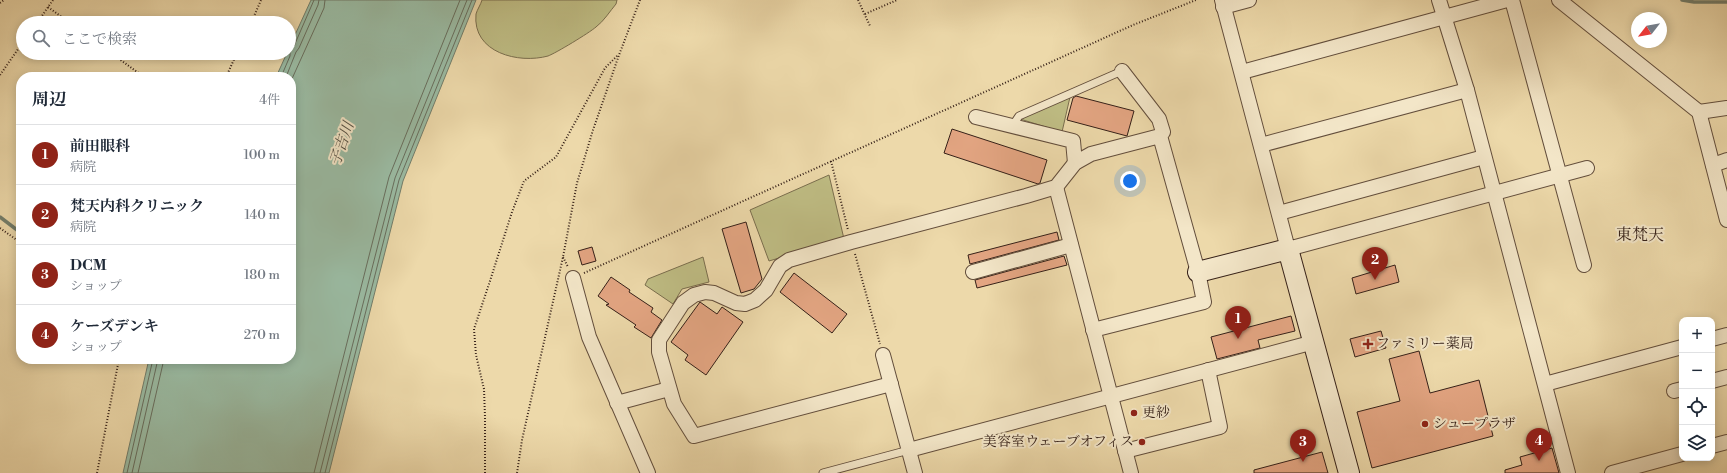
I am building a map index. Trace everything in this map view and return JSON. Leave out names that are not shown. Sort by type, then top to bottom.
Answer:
[{"type":"street","points":[[1249,0],[1222,4],[1242,72],[1349,473]]},
{"type":"street","points":[[1439,0],[1466,90],[1568,473]]},
{"type":"street","points":[[1242,72],[1507,0]]},
{"type":"street","points":[[1512,0],[1584,265]]},
{"type":"street","points":[[1559,0],[1699,112],[1727,220]]},
{"type":"street","points":[[1094,330],[1204,302],[1198,272],[1160,136],[1163,132],[1159,119],[1122,71]]},
{"type":"street","points":[[1261,145],[1466,90]]},
{"type":"street","points":[[1699,112],[1727,108]]},
{"type":"street","points":[[976,117],[1073,141],[1075,163]]},
{"type":"street","points":[[891,384],[694,436],[674,404],[659,352],[659,340],[683,302],[694,295],[705,292],[714,293],[736,303],[745,304],[755,300],[766,290],[780,266],[789,260],[1056,187],[1075,163],[1091,154],[1160,136]]},
{"type":"street","points":[[1279,213],[1484,157]]},
{"type":"street","points":[[1713,165],[1727,160]]},
{"type":"street","points":[[1198,272],[1587,168]]},
{"type":"street","points":[[1056,187],[1131,473]]},
{"type":"street","points":[[974,272],[1071,245]]},
{"type":"street","points":[[573,278],[589,337],[648,473]]},
{"type":"street","points":[[1715,338],[1727,335]]},
{"type":"street","points":[[909,450],[1314,342]]},
{"type":"street","points":[[1545,384],[1679,348]]},
{"type":"street","points":[[883,355],[915,473]]},
{"type":"street","points":[[1125,451],[1220,427],[1208,370]]},
{"type":"street","points":[[1715,380],[1727,377]]},
{"type":"street","points":[[617,403],[669,389]]},
{"type":"street","points":[[1715,445],[1727,442]]},
{"type":"street","points":[[1612,473],[1679,455]]},
{"type":"lane","points":[[1013,125],[1019,116],[1122,71]]},
{"type":"lane","points":[[823,473],[909,450]]},
{"type":"path","points":[[0,3],[4,0]]},
{"type":"path","points":[[42,16],[53,0]]},
{"type":"path","points":[[254,16],[261,0]]},
{"type":"path","points":[[517,473],[522,440],[564,257],[577,183],[593,130],[640,0]]},
{"type":"path","points":[[858,0],[870,26]]},
{"type":"path","points":[[865,14],[897,0]]},
{"type":"path","points":[[573,278],[1133,25],[1196,0]]},
{"type":"path","points":[[48,8],[60,16]]},
{"type":"path","points":[[0,75],[16,52]]},
{"type":"path","points":[[485,473],[484,389],[476,355],[474,329],[505,233],[524,181],[556,157],[605,68],[619,55]]},
{"type":"path","points":[[121,60],[137,72]]},
{"type":"path","points":[[228,72],[234,60]]},
{"type":"path","points":[[831,161],[851,242],[883,355]]},
{"type":"path","points":[[0,228],[16,239]]},
{"type":"path","points":[[97,473],[118,364]]},
{"type":"shaded area","points":[[482,0],[617,0],[616,4],[602,22],[580,38],[548,56],[524,58],[511,57],[500,53],[489,47],[481,38],[477,27],[476,14]]},
{"type":"shaded area","points":[[1070,97],[1062,132],[1020,119]]},
{"type":"shaded area","points":[[829,175],[844,239],[769,261],[750,210]]},
{"type":"shaded area","points":[[703,257],[709,282],[682,289],[673,304],[645,285],[648,279]]},
{"type":"water","name":"子吉川","points":[[311,0],[476,0],[403,181],[329,473],[123,473],[148,364],[296,364],[296,72],[278,72],[284,60],[296,60],[296,33]]},
{"type":"building","points":[[1076,96],[1134,111],[1127,136],[1067,120],[1073,98]]},
{"type":"building","points":[[952,129],[1047,160],[1040,183],[1038,184],[944,153]]},
{"type":"building","points":[[746,222],[762,279],[754,289],[741,293],[722,229]]},
{"type":"building","points":[[1057,232],[1059,240],[970,264],[968,255]]},
{"type":"building","points":[[592,247],[596,261],[582,265],[578,251]]},
{"type":"building","points":[[1064,256],[1067,265],[977,288],[975,280]]},
{"type":"building","points":[[1395,265],[1399,282],[1356,294],[1352,278]]},
{"type":"building","points":[[794,273],[847,314],[832,333],[780,292]]},
{"type":"building","points":[[611,277],[630,290],[629,292],[653,308],[651,312],[662,320],[651,338],[634,327],[636,325],[606,305],[609,304],[598,296]]},
{"type":"building","points":[[700,302],[717,314],[722,307],[743,322],[706,375],[685,360],[688,355],[671,342]]},
{"type":"building","points":[[1291,316],[1295,331],[1258,340],[1260,348],[1217,359],[1211,337]]},
{"type":"building","name":"ファミリー薬局","points":[[1381,331],[1386,348],[1355,357],[1350,339]]},
{"type":"building","name":"シュープラザ","points":[[1419,351],[1430,393],[1479,380],[1493,436],[1372,468],[1357,412],[1400,401],[1389,359]]},
{"type":"building","points":[[1552,448],[1559,473],[1505,473],[1505,470],[1522,465],[1520,457]]},
{"type":"building","points":[[1322,452],[1328,473],[1254,473],[1254,470]]},
{"type":"waterway","points":[[1682,0],[1694,2],[1727,2]]},
{"type":"waterway","points":[[0,217],[16,229]]},
{"type":"place","name":"梵天内科クリニック","points":[[1375,280]]},
{"type":"place","name":"前田眼科","points":[[1238,339]]},
{"type":"place","name":"ファミリー薬局","points":[[1368,344]]},
{"type":"place","name":"更紗","points":[[1134,413]]},
{"type":"place","name":"シュープラザ","points":[[1425,424]]},
{"type":"place","name":"美容室ウェーブオフィス","points":[[1142,442]]},
{"type":"place","name":"ケーズデンキ","points":[[1539,461]]},
{"type":"place","name":"DCM","points":[[1303,462]]},
{"type":"district","name":"東梵天","points":[[1640,235]]}]
